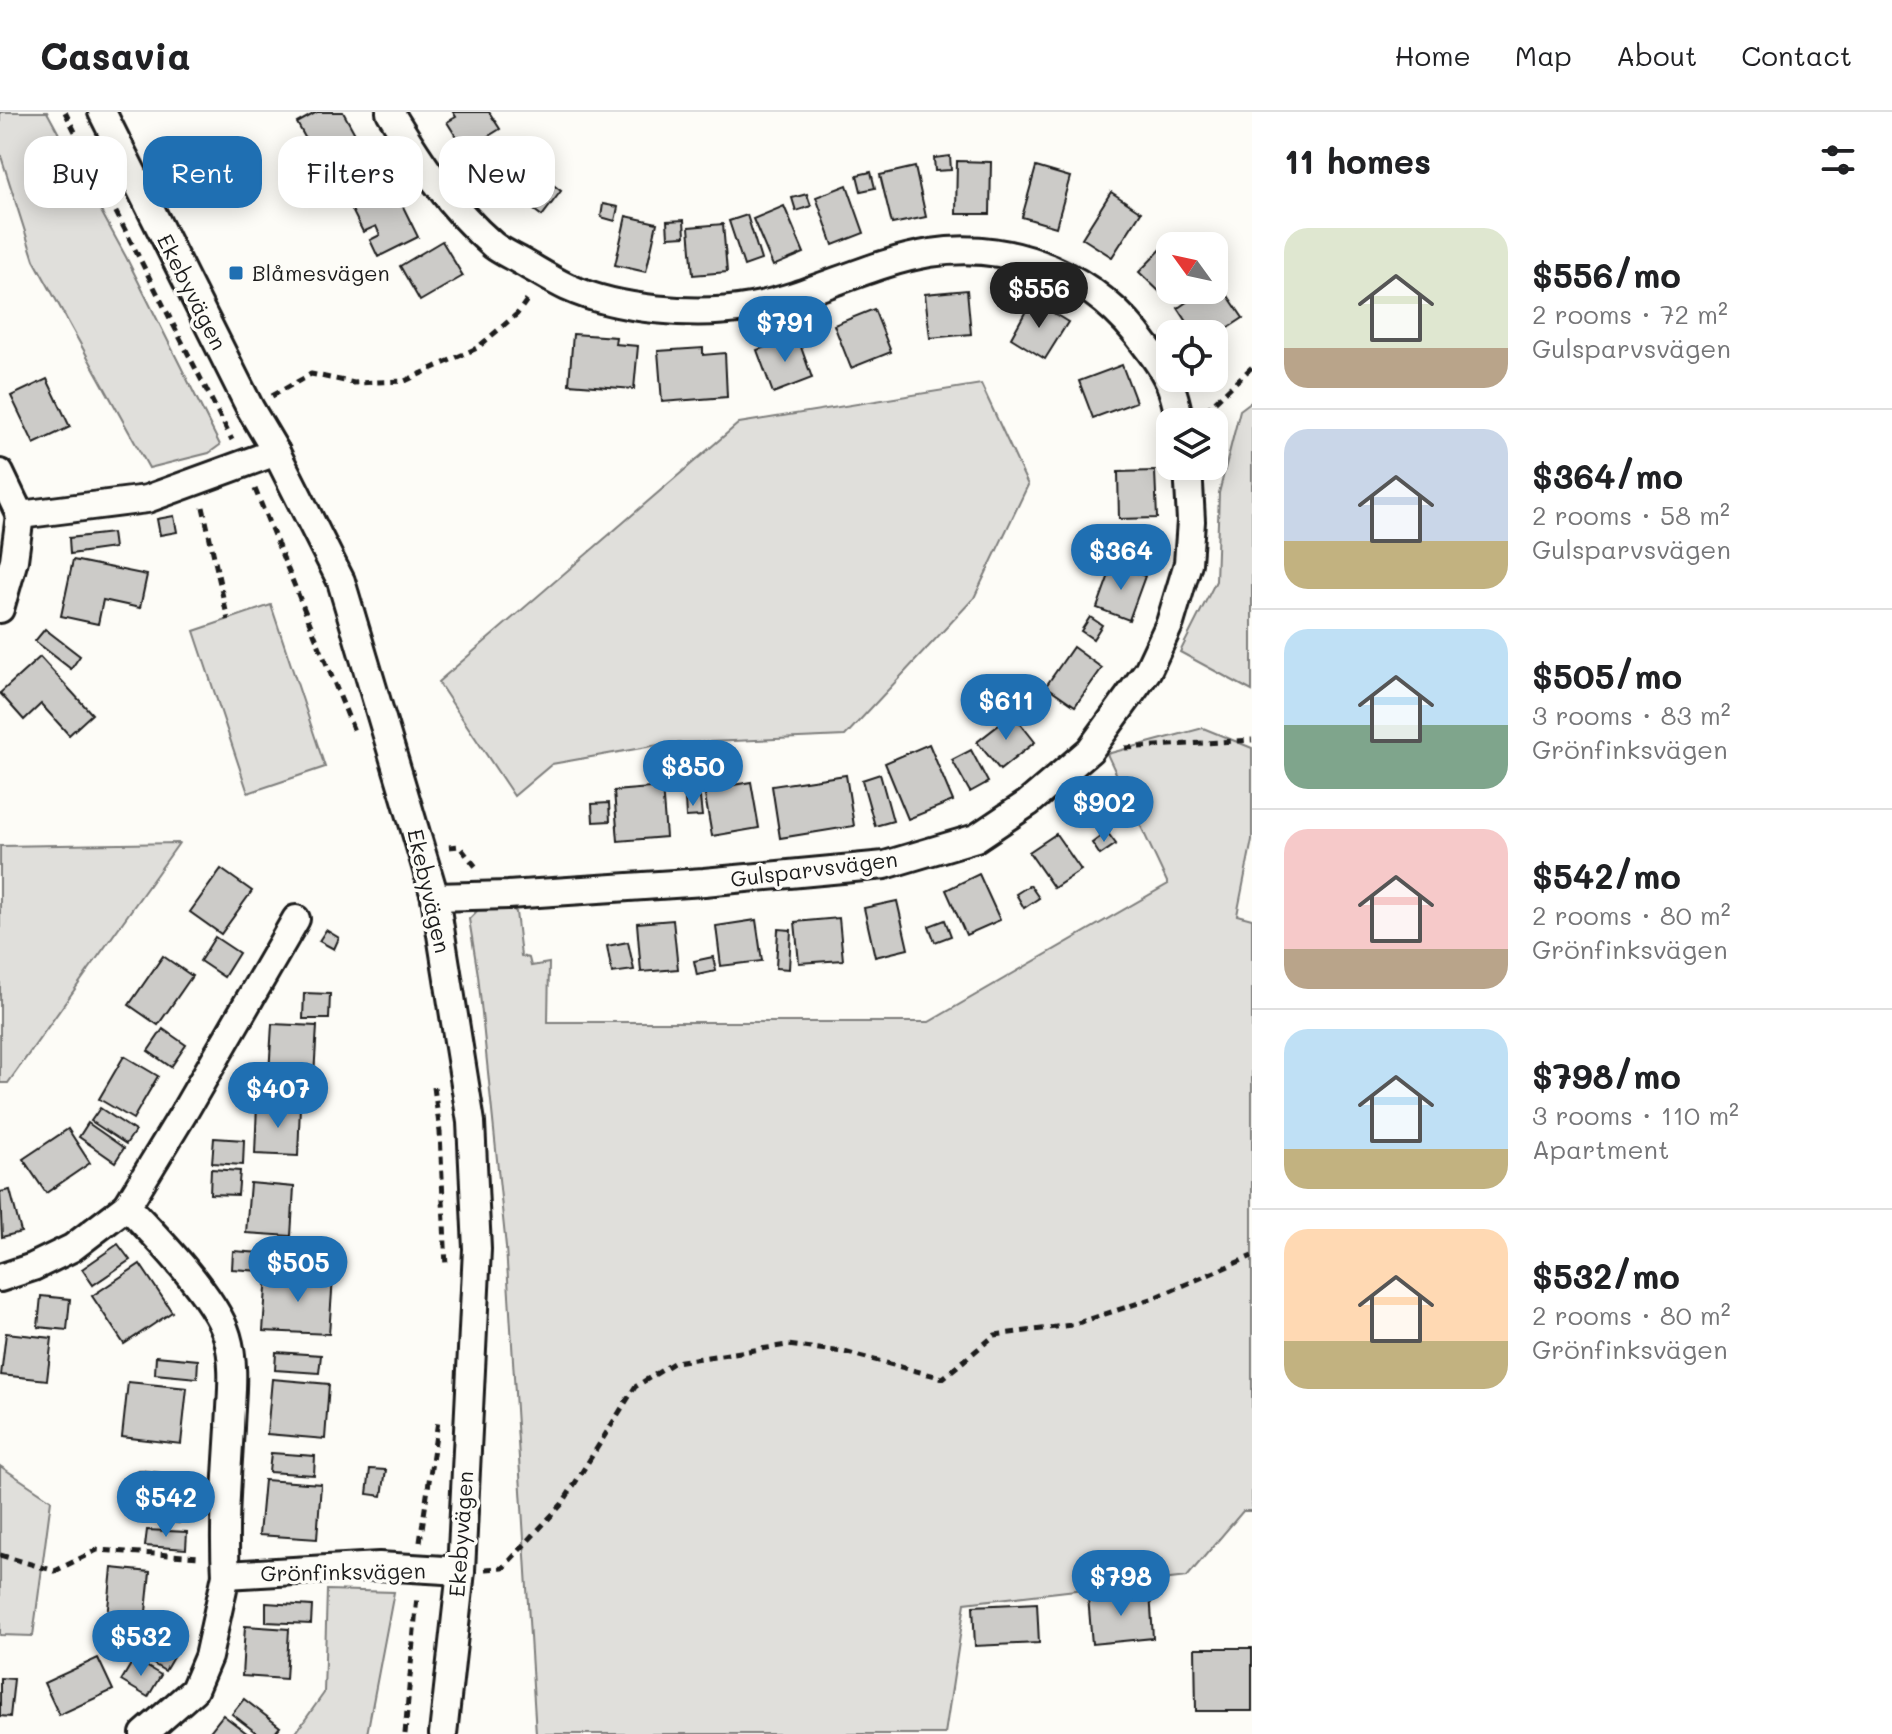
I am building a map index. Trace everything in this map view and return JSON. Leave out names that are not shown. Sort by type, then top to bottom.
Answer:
[{"type":"street","name":"Ekebyvägen","points":[[102,112],[250,408],[276,452],[341,581],[435,897],[471,1122],[477,1249],[461,1571],[443,1734]]},
{"type":"street","points":[[390,112],[453,206],[495,247],[569,288],[616,302],[706,312],[752,307],[929,253],[966,250],[1014,255],[1051,268],[1108,301],[1137,332],[1185,408]]},
{"type":"street","points":[[20,515],[147,499],[276,452]]},
{"type":"street","points":[[0,473],[20,515],[14,560],[0,609]]},
{"type":"street","name":"Gulsparvsvägen","points":[[435,897],[704,882],[885,865],[976,838],[1028,803],[1090,750],[1148,670],[1170,623],[1188,563],[1191,521],[1189,480]]},
{"type":"street","points":[[0,1278],[33,1267],[72,1248],[127,1206],[288,950],[296,919]]},
{"type":"street","points":[[127,1206],[162,1243],[206,1299],[227,1335],[233,1368],[226,1567],[208,1657],[194,1690],[144,1734]]},
{"type":"street","name":"Grönfinksvägen","points":[[226,1567],[379,1566],[461,1571]]},
{"type":"path","points":[[65,112],[244,464],[342,697],[357,740]]},
{"type":"path","points":[[222,420],[311,374],[354,383],[405,381],[477,348],[517,314],[545,275]]},
{"type":"path","points":[[1206,408],[1252,367]]},
{"type":"path","points":[[196,481],[228,620]]},
{"type":"path","points":[[1090,750],[1250,740],[1252,732]]},
{"type":"path","points":[[421,850],[459,846],[483,876],[502,878],[508,895]]},
{"type":"path","points":[[434,1086],[440,1132],[446,1270]]},
{"type":"path","points":[[461,1571],[503,1568],[562,1504],[635,1387],[675,1362],[787,1345],[844,1352],[943,1378],[995,1335],[1072,1325],[1154,1298],[1252,1256]]},
{"type":"path","points":[[405,1734],[417,1609],[417,1568],[440,1408]]},
{"type":"path","points":[[0,1555],[55,1571],[97,1550],[226,1567]]},
{"type":"shaded area","points":[[0,112],[47,112],[60,136],[24,136],[24,208],[99,208],[220,445],[209,453],[149,468],[34,260],[0,153]]},
{"type":"shaded area","points":[[981,384],[1028,485],[974,598],[845,736],[664,744],[552,764],[514,796],[438,682],[739,423]]},
{"type":"shaded area","points":[[1252,401],[1252,691],[1180,652],[1216,581],[1219,493],[1222,480],[1228,480],[1228,457],[1240,410]]},
{"type":"shaded area","points":[[271,605],[325,767],[248,793],[194,631]]},
{"type":"shaded area","points":[[1203,728],[1252,748],[1252,840],[1237,915],[1252,919],[1252,1511],[1243,1511],[1187,1577],[965,1603],[945,1734],[536,1734],[506,1247],[478,975],[469,919],[483,905],[507,904],[516,912],[521,956],[529,958],[531,966],[549,963],[548,1022],[929,1022],[1168,884],[1107,754]]},
{"type":"shaded area","points":[[179,843],[8,1083],[0,1083],[0,846]]},
{"type":"shaded area","points":[[0,1466],[51,1500],[33,1636],[0,1635]]},
{"type":"shaded area","points":[[327,1590],[394,1592],[367,1734],[295,1734],[324,1693]]},
{"type":"building","points":[[317,112],[343,112],[356,136],[304,136],[297,123]]},
{"type":"building","points":[[453,112],[489,112],[500,129],[488,136],[456,136],[447,122],[456,117]]},
{"type":"building","points":[[950,156],[951,170],[935,171],[934,158]]},
{"type":"building","points":[[957,161],[991,162],[990,214],[956,214]]},
{"type":"building","points":[[915,167],[926,217],[892,224],[880,175]]},
{"type":"building","points":[[1036,167],[1070,177],[1056,227],[1022,217]]},
{"type":"building","points":[[871,172],[875,188],[861,191],[857,175]]},
{"type":"building","points":[[847,185],[864,233],[833,245],[816,197]]},
{"type":"building","points":[[1111,192],[1141,212],[1112,257],[1082,238]]},
{"type":"building","points":[[807,194],[811,206],[796,211],[792,198]]},
{"type":"building","points":[[603,204],[618,207],[615,221],[601,217]]},
{"type":"building","points":[[784,206],[804,253],[773,266],[753,219]]},
{"type":"building","points":[[351,208],[404,208],[418,237],[378,257],[370,240],[380,235],[376,226],[363,232]]},
{"type":"building","points":[[532,208],[548,208],[542,216]]},
{"type":"building","points":[[747,215],[761,260],[744,266],[729,221]]},
{"type":"building","points":[[626,216],[657,223],[646,272],[615,265]]},
{"type":"building","points":[[684,220],[685,236],[668,237],[667,221]]},
{"type":"building","points":[[723,224],[727,272],[693,275],[689,227]]},
{"type":"building","points":[[442,241],[463,276],[420,301],[400,266]]},
{"type":"building","points":[[1156,254],[1156,288],[1139,272]]},
{"type":"building","points":[[967,290],[971,334],[930,338],[925,294]]},
{"type":"building","points":[[1228,296],[1243,318],[1228,328],[1228,320],[1186,320],[1178,308],[1184,304],[1228,304]]},
{"type":"building","points":[[1032,300],[1068,322],[1045,359],[1011,338]]},
{"type":"building","points":[[874,309],[891,352],[851,368],[834,325]]},
{"type":"building","points":[[573,334],[616,337],[615,344],[638,346],[634,389],[569,384]]},
{"type":"building","points":[[797,336],[812,378],[773,393],[757,350]]},
{"type":"building","points":[[703,348],[703,355],[725,353],[727,397],[662,402],[658,351]]},
{"type":"building","points":[[1122,365],[1136,402],[1093,418],[1079,381]]},
{"type":"building","points":[[47,379],[70,427],[34,444],[11,396]]},
{"type":"building","points":[[1155,471],[1157,518],[1119,519],[1118,472]]},
{"type":"building","points":[[174,516],[177,532],[160,535],[157,519]]},
{"type":"building","points":[[1113,528],[1131,533],[1125,554],[1107,549]]},
{"type":"building","points":[[112,533],[114,548],[70,554],[69,538]]},
{"type":"building","points":[[73,560],[147,575],[140,608],[103,600],[98,624],[61,616]]},
{"type":"building","points":[[1113,564],[1145,576],[1129,620],[1097,608]]},
{"type":"building","points":[[1090,617],[1102,625],[1093,639],[1081,631]]},
{"type":"building","points":[[45,629],[80,656],[71,669],[35,641]]},
{"type":"building","points":[[1073,647],[1102,668],[1075,706],[1046,686]]},
{"type":"building","points":[[40,657],[92,714],[69,735],[41,704],[24,720],[0,693]]},
{"type":"building","points":[[1037,692],[1049,703],[1036,717],[1024,705]]},
{"type":"building","points":[[1013,714],[1035,742],[1000,770],[977,742]]},
{"type":"building","points":[[929,744],[953,801],[908,819],[885,763]]},
{"type":"building","points":[[971,750],[988,782],[970,792],[952,760]]},
{"type":"building","points":[[880,774],[893,821],[875,826],[862,780]]},
{"type":"building","points":[[846,775],[854,826],[780,838],[772,786]]},
{"type":"building","points":[[751,782],[759,828],[712,836],[704,790]]},
{"type":"building","points":[[662,787],[666,837],[618,841],[614,791]]},
{"type":"building","points":[[700,798],[702,816],[686,817],[685,799]]},
{"type":"building","points":[[609,803],[610,821],[593,822],[592,804]]},
{"type":"building","points":[[1107,832],[1116,844],[1100,855],[1092,843]]},
{"type":"building","points":[[1056,834],[1081,870],[1054,888],[1029,852]]},
{"type":"building","points":[[221,869],[252,891],[221,934],[190,912]]},
{"type":"building","points":[[979,874],[1000,920],[966,935],[946,890]]},
{"type":"building","points":[[1030,885],[1039,898],[1024,908],[1016,894]]},
{"type":"building","points":[[897,901],[908,949],[875,957],[864,908]]},
{"type":"building","points":[[839,918],[843,960],[799,963],[795,922]]},
{"type":"building","points":[[673,920],[678,969],[641,972],[637,923]]},
{"type":"building","points":[[756,920],[762,961],[721,966],[716,926]]},
{"type":"building","points":[[945,920],[951,936],[935,942],[929,926]]},
{"type":"building","points":[[778,929],[791,930],[789,969],[776,968]]},
{"type":"building","points":[[326,930],[339,938],[334,949],[319,941]]},
{"type":"building","points":[[215,937],[239,953],[224,977],[200,961]]},
{"type":"building","points":[[628,942],[634,970],[612,973],[607,946]]},
{"type":"building","points":[[163,956],[192,976],[158,1025],[129,1005]]},
{"type":"building","points":[[713,957],[716,971],[697,975],[694,961]]},
{"type":"building","points":[[304,993],[330,994],[329,1019],[303,1019]]},
{"type":"building","points":[[272,1024],[317,1026],[314,1076],[269,1074]]},
{"type":"building","points":[[163,1029],[186,1045],[171,1067],[148,1051]]},
{"type":"building","points":[[124,1056],[158,1076],[133,1119],[99,1099]]},
{"type":"building","points":[[257,1104],[300,1106],[298,1156],[255,1154]]},
{"type":"building","points":[[100,1108],[135,1131],[126,1144],[91,1121]]},
{"type":"building","points":[[88,1123],[124,1148],[115,1162],[79,1137]]},
{"type":"building","points":[[68,1129],[90,1163],[46,1193],[23,1159]]},
{"type":"building","points":[[214,1138],[244,1140],[243,1165],[212,1163]]},
{"type":"building","points":[[211,1169],[240,1171],[238,1195],[210,1194]]},
{"type":"building","points":[[250,1183],[294,1187],[291,1236],[246,1233]]},
{"type":"building","points":[[10,1190],[21,1232],[2,1237],[0,1192]]},
{"type":"building","points":[[118,1244],[130,1260],[93,1285],[82,1269]]},
{"type":"building","points":[[233,1251],[277,1254],[276,1272],[232,1269]]},
{"type":"building","points":[[140,1264],[172,1312],[124,1344],[92,1296]]},
{"type":"building","points":[[267,1274],[333,1277],[329,1334],[263,1331]]},
{"type":"building","points":[[41,1296],[70,1299],[67,1330],[38,1327]]},
{"type":"building","points":[[6,1333],[52,1338],[47,1380],[1,1375]]},
{"type":"building","points":[[276,1352],[321,1355],[319,1373],[275,1370]]},
{"type":"building","points":[[156,1356],[198,1360],[197,1378],[155,1374]]},
{"type":"building","points":[[272,1379],[329,1384],[325,1439],[267,1434]]},
{"type":"building","points":[[128,1382],[187,1388],[181,1444],[122,1437]]},
{"type":"building","points":[[271,1453],[315,1456],[314,1475],[269,1472]]},
{"type":"building","points":[[370,1469],[386,1470],[382,1496],[367,1494]]},
{"type":"building","points":[[138,1470],[185,1476],[179,1523],[132,1517]]},
{"type":"building","points":[[264,1480],[321,1484],[317,1539],[259,1535]]},
{"type":"building","points":[[147,1530],[187,1532],[186,1549],[145,1546]]},
{"type":"building","points":[[112,1568],[150,1572],[144,1632],[106,1628]]},
{"type":"building","points":[[1150,1592],[1153,1638],[1092,1644],[1088,1597]]},
{"type":"building","points":[[266,1603],[312,1606],[311,1624],[266,1622]]},
{"type":"building","points":[[1037,1603],[1039,1643],[975,1646],[973,1606]]},
{"type":"building","points":[[245,1626],[289,1629],[286,1679],[242,1676]]},
{"type":"building","points":[[153,1631],[179,1647],[165,1671],[138,1655]]},
{"type":"building","points":[[1195,1648],[1252,1648],[1252,1711],[1196,1711]]},
{"type":"building","points":[[98,1658],[113,1690],[59,1715],[44,1683]]},
{"type":"building","points":[[134,1659],[161,1675],[148,1697],[121,1681]]},
{"type":"building","points":[[0,1678],[14,1679],[10,1717],[0,1716]]},
{"type":"building","points":[[244,1699],[280,1727],[274,1734],[258,1734],[232,1714]]},
{"type":"building","points":[[223,1715],[248,1734],[208,1734]]},
{"type":"place","name":"Blåmesvägen","points":[[236,273]]}]
